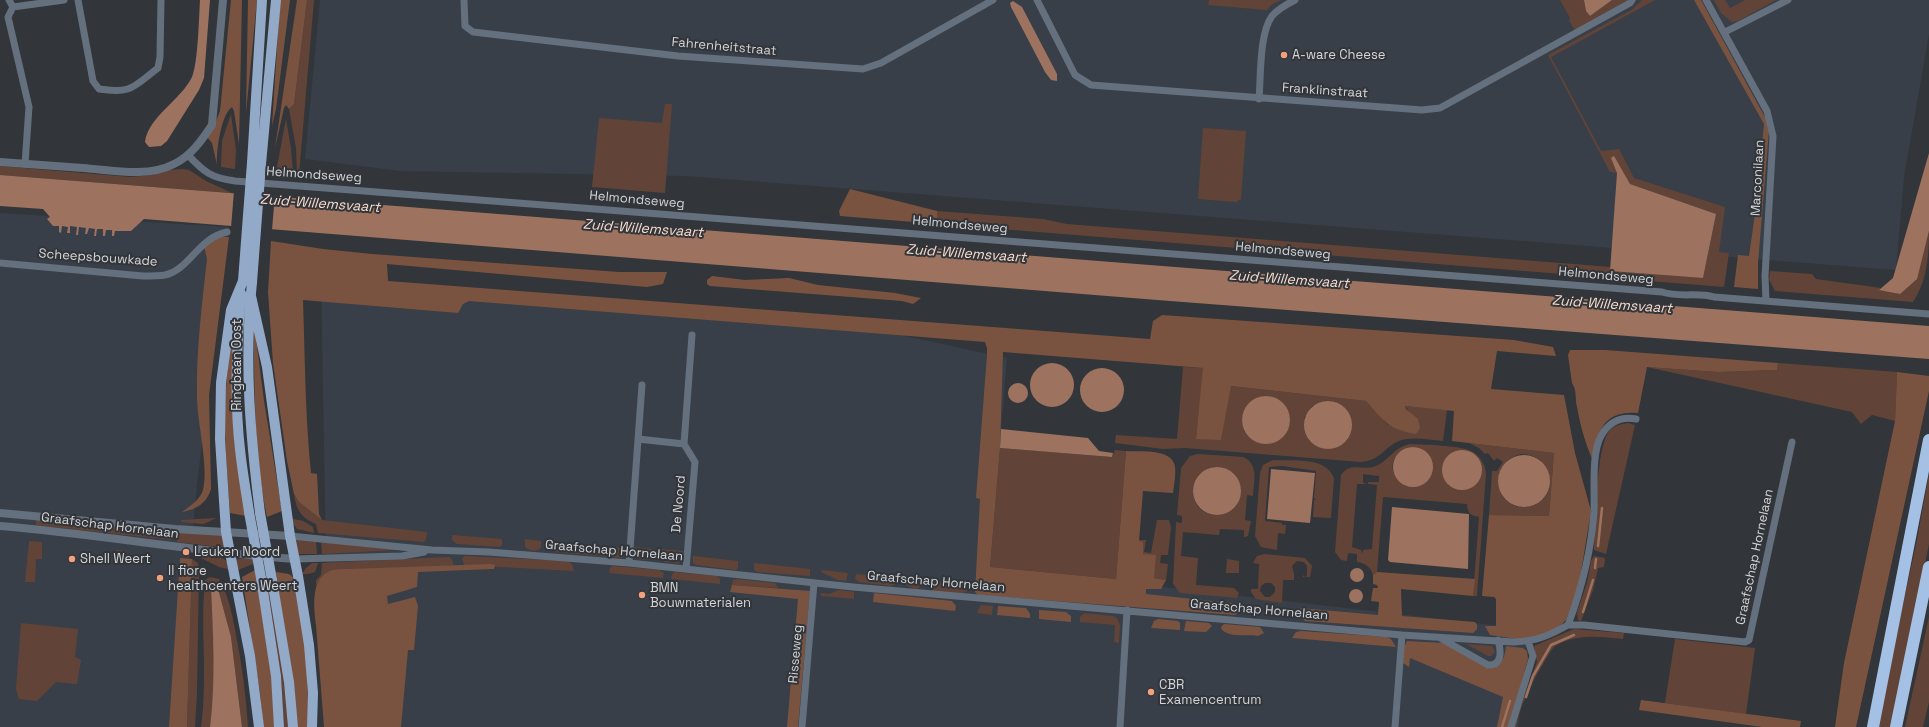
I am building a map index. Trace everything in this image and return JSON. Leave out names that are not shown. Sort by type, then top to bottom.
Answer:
[{"type":"highway","points":[[1873,727],[1929,440]]},
{"type":"highway","points":[[1896,727],[1929,568]]},
{"type":"main road","name":"Ringbaan Oost","points":[[257,163],[262,0]]},
{"type":"main road","name":"Ringbaan Oost","points":[[276,0],[257,163],[248,281],[237,335],[237,388],[240,448],[276,676],[279,727]]},
{"type":"main road","name":"Ringbaan Oost","points":[[248,281],[251,296],[248,389],[252,447],[260,513],[289,682],[293,727]]},
{"type":"main road","points":[[248,281],[231,310],[221,383],[220,439],[226,532],[250,656],[259,727]]},
{"type":"main road","points":[[251,296],[267,367],[290,536],[309,645],[313,693],[312,727]]},
{"type":"street","points":[[9,0],[13,7]]},
{"type":"street","points":[[13,7],[64,0]]},
{"type":"street","points":[[78,0],[93,81],[100,89],[120,92],[132,88],[158,68],[160,57],[161,0]]},
{"type":"street","name":"Fahrenheitstraat","points":[[464,0],[465,26],[473,32],[678,56],[863,69],[881,63],[993,0]]},
{"type":"street","name":"Franklinstraat","points":[[1037,0],[1075,75],[1091,85],[1259,99],[1422,110],[1440,108],[1630,3],[1632,0]]},
{"type":"street","points":[[1259,99],[1264,33],[1272,16],[1282,7],[1295,0]]},
{"type":"street","name":"Marconilaan","points":[[1706,0],[1767,110],[1773,136],[1765,276],[1766,301]]},
{"type":"street","points":[[1725,32],[1788,0]]},
{"type":"street","points":[[0,162],[134,172],[157,170],[174,164],[188,155],[212,125],[224,1]]},
{"type":"street","points":[[13,7],[8,17],[29,107],[25,164]]},
{"type":"street","name":"Helmondseweg","points":[[188,155],[210,175],[217,179],[235,181],[1654,292],[1674,296],[1702,294],[1714,297],[1929,314]]},
{"type":"street","name":"Scheepsbouwkade","points":[[0,263],[143,276],[165,275],[178,269],[207,241],[217,234],[227,232]]},
{"type":"street","points":[[638,439],[684,444],[692,335]]},
{"type":"street","points":[[629,563],[642,385]]},
{"type":"street","points":[[1568,625],[1584,581],[1589,552],[1594,512],[1594,476],[1600,438],[1607,426],[1620,418],[1636,419]]},
{"type":"street","name":"Graafschap Hornelaan","points":[[0,513],[290,536],[432,550],[489,552],[629,563],[814,583],[1438,637],[1528,641],[1547,637],[1568,625],[1584,625],[1745,642],[1749,640],[1792,442]]},
{"type":"street","name":"De Noord","points":[[684,444],[695,462],[686,569]]},
{"type":"street","name":"Graafschap Hornelaan","points":[[0,526],[35,528],[230,554],[295,559],[402,556],[432,550]]},
{"type":"street","name":"Risseweg","points":[[802,727],[814,583]]},
{"type":"street","points":[[1120,727],[1127,610]]},
{"type":"street","points":[[1395,727],[1402,634]]},
{"type":"street","name":"Graafschap Hornelaan","points":[[1438,637],[1488,665],[1494,666],[1501,654],[1498,640]]},
{"type":"street","points":[[1511,727],[1533,656],[1528,641]]},
{"type":"shaded area","points":[[231,0],[242,0],[239,144],[234,111],[232,107],[228,111],[222,125],[217,151],[217,165],[212,143],[207,137],[215,124],[220,111]]},
{"type":"shaded area","points":[[248,0],[257,0],[246,113]]},
{"type":"shaded area","points":[[280,0],[290,0],[276,109],[272,126]]},
{"type":"shaded area","points":[[297,0],[307,0],[294,104],[289,109],[286,105],[284,108],[275,148]]},
{"type":"shaded area","points":[[307,0],[314,0],[299,174],[297,173],[296,148],[289,109],[294,104]]},
{"type":"shaded area","points":[[320,0],[1929,0],[1929,34],[1904,177],[1896,270],[686,176],[400,171],[305,159]]},
{"type":"shaded area","points":[[1209,0],[1281,0],[1271,5],[1267,10],[1208,5]]},
{"type":"shaded area","points":[[1560,0],[1584,0],[1586,11],[1590,16],[1612,0],[1628,0],[1577,29],[1574,29]]},
{"type":"shaded area","points":[[1642,0],[1655,0],[1551,57],[1601,151],[1619,149],[1634,178],[1725,207],[1719,252],[1729,253],[1724,287],[938,224],[937,211],[1043,219],[1067,224],[1611,267],[1611,271],[1703,278],[1716,214],[1630,184],[1611,158],[1617,173],[1610,172],[1548,55],[1633,9]]},
{"type":"shaded area","points":[[1694,0],[1701,0],[1767,121],[1769,130],[1758,263],[1758,289],[1734,287],[1738,255],[1749,256],[1757,200],[1764,124]]},
{"type":"shaded area","points":[[1714,0],[1725,0],[1730,8],[1745,0],[1776,0],[1738,21],[1732,22],[1721,13]]},
{"type":"shaded area","points":[[665,104],[672,104],[665,193],[592,187],[599,118],[662,123]]},
{"type":"shaded area","points":[[231,114],[236,150],[235,169],[221,167],[222,141]]},
{"type":"shaded area","points":[[286,119],[291,148],[293,173],[276,172]]},
{"type":"shaded area","points":[[1203,128],[1246,131],[1241,199],[1236,202],[1198,199]]},
{"type":"shaded area","points":[[0,166],[130,177],[152,175],[168,170],[183,169],[189,170],[206,181],[232,193],[0,175]]},
{"type":"shaded area","points":[[850,189],[937,211],[938,224],[840,216],[839,211]]},
{"type":"shaded area","points":[[0,213],[229,227],[197,484],[174,727],[0,727]]},
{"type":"shaded area","points":[[1929,231],[1924,277],[1918,294],[1913,302],[1775,291],[1769,279],[1770,271],[1812,274],[1816,279],[1881,288],[1879,289],[1900,294],[1927,240]]},
{"type":"shaded area","points":[[222,237],[229,237],[209,395],[211,489],[204,502],[192,509],[182,512],[200,497],[203,490],[205,470],[198,407],[197,362],[207,259],[204,246],[212,240]]},
{"type":"shaded area","points":[[271,241],[323,249],[372,254],[619,272],[667,272],[663,284],[647,287],[387,264],[388,281],[1150,339],[1153,321],[1162,315],[1514,340],[1553,347],[1556,356],[1497,351],[1491,389],[1564,395],[1575,453],[1591,511],[1580,578],[1575,598],[1566,620],[1560,626],[1538,637],[1517,639],[1490,635],[1485,626],[1496,626],[1496,599],[1494,597],[1482,596],[1489,515],[1549,516],[1554,453],[1452,441],[1454,411],[1405,406],[1406,409],[1418,419],[1420,428],[1416,434],[1393,427],[1382,419],[1366,401],[1231,386],[1221,440],[1196,439],[1203,368],[1003,352],[1000,448],[990,567],[1116,579],[1126,451],[1155,452],[1168,457],[1173,461],[1175,467],[1175,477],[1173,493],[1143,491],[1139,541],[1143,542],[1143,554],[1156,555],[1154,578],[1166,580],[1161,589],[1146,589],[1146,594],[1241,604],[1239,612],[1235,615],[978,595],[975,592],[980,499],[976,498],[987,355],[985,342],[469,301],[463,304],[458,313],[303,300],[309,452],[311,473],[317,474],[319,514],[322,520],[299,502],[294,494],[287,461],[273,363],[268,292]]},
{"type":"shaded area","points":[[712,276],[745,280],[789,278],[818,285],[895,293],[921,298],[913,304],[902,301],[710,286],[707,284],[707,280]]},
{"type":"shaded area","points":[[321,278],[831,320],[1007,358],[990,567],[1528,629],[1518,727],[334,727],[327,613]]},
{"type":"shaded area","points":[[236,305],[246,516],[230,513],[226,448],[226,383]]},
{"type":"shaded area","points":[[254,323],[264,401],[282,511],[267,517],[259,469],[257,445]]},
{"type":"shaded area","points":[[1570,350],[1605,350],[1778,363],[1777,370],[1718,372],[1647,367],[1638,413],[1617,415],[1604,424],[1597,439],[1592,459],[1581,427],[1576,404],[1568,355]]},
{"type":"shaded area","points":[[1778,363],[1897,372],[1895,421],[1872,415],[1861,424],[1852,412],[1647,367],[1718,372],[1777,370]]},
{"type":"shaded area","points":[[1183,367],[1204,368],[1196,439],[1221,439],[1230,386],[1366,401],[1388,425],[1411,414],[1405,406],[1447,410],[1443,441],[1409,439],[1399,441],[1373,459],[1361,462],[1185,448],[1163,449],[1115,443],[1116,435],[1177,439]],"holes":[[[1265,396],[1276,398],[1284,404],[1290,417],[1290,423],[1245,432],[1242,420],[1245,409],[1253,400]],[[1327,401],[1342,406],[1347,411],[1350,418],[1350,432],[1347,439],[1341,445],[1304,418],[1312,406]]]},
{"type":"shaded area","points":[[1897,372],[1929,376],[1929,391],[1856,727],[1835,727],[1844,663],[1895,421]]},
{"type":"shaded area","points":[[1628,423],[1635,425],[1606,554],[1594,550],[1599,468],[1606,438],[1611,429]]},
{"type":"shaded area","points":[[1469,443],[1554,453],[1549,516],[1489,515],[1492,471],[1497,471],[1503,462],[1497,458],[1494,461],[1488,453],[1485,454],[1479,448]],"holes":[[[1521,454],[1533,456],[1542,462],[1547,470],[1550,480],[1549,489],[1544,498],[1536,504],[1525,507],[1514,505],[1506,500],[1501,493],[1499,475],[1503,466],[1510,459]]]},
{"type":"shaded area","points":[[1405,445],[1450,446],[1465,449],[1477,455],[1483,463],[1486,474],[1477,596],[1473,596],[1479,517],[1470,514],[1467,504],[1383,497],[1377,572],[1373,575],[1367,566],[1363,563],[1357,562],[1357,554],[1348,553],[1347,561],[1341,560],[1335,552],[1341,475],[1348,469],[1356,467],[1368,468],[1378,465]],"holes":[[[1414,447],[1422,449],[1428,454],[1403,484],[1397,479],[1394,473],[1394,461],[1396,456],[1401,452]],[[1460,451],[1465,451],[1472,454],[1482,471],[1476,484],[1466,489],[1455,488],[1448,485],[1448,456]],[[1363,474],[1379,476],[1379,482],[1368,482],[1368,484],[1377,485],[1372,549],[1363,550],[1362,554],[1361,550],[1352,547],[1357,484],[1367,484],[1363,483]]]},
{"type":"shaded area","points":[[1000,448],[1112,457],[1115,450],[1126,451],[1116,579],[990,567]]},
{"type":"shaded area","points":[[1198,454],[1243,457],[1248,460],[1253,468],[1253,496],[1247,495],[1245,520],[1251,521],[1248,536],[1244,537],[1244,530],[1220,529],[1219,535],[1183,532],[1181,556],[1198,558],[1196,585],[1234,588],[1239,593],[1237,598],[1180,593],[1173,584],[1176,522],[1182,523],[1182,516],[1177,515],[1181,468],[1190,456]],"holes":[[[1216,467],[1227,470],[1239,483],[1239,500],[1234,508],[1227,513],[1217,515],[1207,513],[1200,508],[1195,501],[1193,492],[1194,484],[1198,476],[1206,470]]]},
{"type":"shaded area","points":[[1273,460],[1299,460],[1316,463],[1324,466],[1330,471],[1334,478],[1331,518],[1313,517],[1314,500],[1316,500],[1314,498],[1316,471],[1282,466],[1269,467],[1265,521],[1282,523],[1282,525],[1286,525],[1285,534],[1278,533],[1277,550],[1261,547],[1255,536],[1260,473],[1263,465]]},
{"type":"shaded area","points":[[1929,474],[1929,544],[1891,727],[1876,727],[1916,545]]},
{"type":"shaded area","points":[[294,494],[299,502],[322,520],[427,532],[426,539],[424,542],[318,533],[316,524],[303,516],[298,509]]},
{"type":"shaded area","points":[[216,518],[204,524],[181,522],[181,520]]},
{"type":"shaded area","points":[[289,518],[303,521],[313,527],[314,533],[297,529]]},
{"type":"shaded area","points":[[36,519],[172,530],[171,540],[36,525]]},
{"type":"shaded area","points":[[1157,520],[1169,520],[1171,527],[1168,555],[1161,555],[1160,563],[1168,564],[1166,580],[1154,578],[1138,542],[1139,540],[1146,540],[1144,552],[1151,553]]},
{"type":"shaded area","points":[[177,530],[224,534],[227,548],[177,542]]},
{"type":"shaded area","points":[[452,535],[502,539],[502,545],[499,547],[457,544],[452,540]]},
{"type":"shaded area","points":[[525,539],[541,541],[541,548],[535,550],[528,549],[525,547]]},
{"type":"shaded area","points":[[294,540],[316,542],[317,554],[296,554]]},
{"type":"shaded area","points":[[29,541],[42,542],[42,559],[36,559],[35,582],[25,582]]},
{"type":"shaded area","points":[[321,542],[413,549],[322,554]]},
{"type":"shaded area","points":[[552,542],[624,548],[624,556],[622,558],[556,552],[551,549]]},
{"type":"shaded area","points":[[634,547],[654,549],[654,556],[648,560],[638,559],[635,557]]},
{"type":"shaded area","points":[[661,549],[683,551],[683,559],[678,563],[665,562],[660,556]]},
{"type":"shaded area","points":[[117,550],[126,551],[125,562],[117,561],[115,559]]},
{"type":"shaded area","points":[[200,553],[215,555],[223,558],[232,570],[219,567],[197,556]]},
{"type":"shaded area","points":[[1264,554],[1305,558],[1312,566],[1310,577],[1305,577],[1307,576],[1307,566],[1304,562],[1297,561],[1292,566],[1294,580],[1283,580],[1282,603],[1256,599],[1251,592],[1251,589],[1258,589],[1259,564],[1253,563],[1257,556]],"holes":[[[1265,583],[1271,583],[1275,587],[1275,592],[1270,597],[1265,597],[1260,591],[1261,586]]]},
{"type":"shaded area","points":[[465,556],[567,561],[572,564],[574,571],[464,565],[462,558]]},
{"type":"shaded area","points":[[693,556],[738,561],[738,568],[736,570],[696,565],[693,563]]},
{"type":"shaded area","points":[[1594,556],[1605,558],[1604,567],[1598,568],[1593,590],[1581,621],[1578,620],[1577,612],[1587,583],[1591,561]]},
{"type":"shaded area","points":[[449,557],[452,559],[454,565],[322,577],[316,586],[316,580],[321,575],[322,563]]},
{"type":"shaded area","points":[[180,558],[192,559],[187,727],[169,727]]},
{"type":"shaded area","points":[[192,559],[198,563],[199,570],[197,693],[195,727],[187,727]]},
{"type":"shaded area","points":[[238,559],[253,559],[253,564],[238,570],[236,561]]},
{"type":"shaded area","points":[[1227,559],[1239,561],[1239,573],[1226,573]]},
{"type":"shaded area","points":[[312,563],[318,563],[315,572],[302,574],[306,568]]},
{"type":"shaded area","points":[[754,563],[810,569],[810,576],[757,572],[754,569]]},
{"type":"shaded area","points":[[495,565],[494,569],[418,572],[417,587],[387,596],[388,604],[415,597],[418,606],[414,650],[408,650],[401,727],[324,727],[314,603],[316,587],[319,580],[324,575],[330,571],[340,569]]},
{"type":"shaded area","points":[[613,566],[659,570],[664,573],[663,578],[609,573],[610,568]]},
{"type":"shaded area","points":[[255,570],[271,672],[276,727],[263,727],[260,693],[242,577]]},
{"type":"shaded area","points":[[822,570],[848,573],[846,581],[838,580],[821,572]]},
{"type":"shaded area","points":[[276,572],[289,574],[293,577],[306,644],[309,727],[295,727],[290,673]]},
{"type":"shaded area","points":[[675,572],[717,576],[720,579],[720,584],[671,579],[672,574]]},
{"type":"shaded area","points":[[1377,572],[1475,579],[1473,596],[1401,589],[1402,616],[1475,622],[1477,629],[1473,633],[1305,621],[1301,618],[1300,608],[1378,615],[1379,602],[1371,601],[1373,588],[1378,588],[1377,585],[1373,584],[1373,575]]},
{"type":"shaded area","points":[[856,574],[897,578],[894,585],[890,586],[859,582],[855,579]]},
{"type":"shaded area","points":[[210,577],[219,579],[230,606],[242,669],[248,727],[242,727],[231,637],[217,585],[213,581],[214,691],[210,727],[201,727],[204,690],[203,617],[205,580]]},
{"type":"shaded area","points":[[906,578],[921,580],[921,586],[917,589],[909,587],[905,584]]},
{"type":"shaded area","points":[[737,579],[775,583],[778,588],[732,585],[733,580]]},
{"type":"shaded area","points":[[929,581],[967,585],[967,591],[963,593],[932,591],[929,587]]},
{"type":"shaded area","points":[[269,585],[285,683],[288,727],[284,727],[281,677],[267,586]]},
{"type":"shaded area","points":[[732,585],[810,591],[798,727],[787,727],[798,599],[730,592]]},
{"type":"shaded area","points":[[839,590],[854,592],[854,599],[821,596],[821,593],[829,594]]},
{"type":"shaded area","points":[[874,593],[952,601],[956,606],[955,611],[873,602]]},
{"type":"shaded area","points":[[981,605],[993,606],[992,615],[977,613]]},
{"type":"shaded area","points":[[998,606],[1026,608],[1030,614],[1030,618],[997,615]]},
{"type":"shaded area","points":[[1039,610],[1066,612],[1071,616],[1071,622],[1039,619]]},
{"type":"shaded area","points":[[1084,613],[1113,616],[1117,618],[1120,625],[1119,643],[1114,642],[1115,625],[1080,622],[1080,617]]},
{"type":"shaded area","points":[[1929,617],[1929,702],[1923,727],[1905,727]]},
{"type":"shaded area","points":[[1158,619],[1178,621],[1180,623],[1180,630],[1151,628],[1154,621]]},
{"type":"shaded area","points":[[1186,621],[1209,623],[1212,626],[1206,632],[1184,631]]},
{"type":"shaded area","points":[[21,623],[78,629],[75,657],[81,660],[77,684],[56,682],[37,701],[19,699],[16,689]]},
{"type":"shaded area","points":[[1224,624],[1260,627],[1264,633],[1258,636],[1230,634],[1222,630],[1221,627]]},
{"type":"shaded area","points":[[1574,629],[1624,633],[1623,639],[1581,637],[1565,641],[1555,646],[1532,683],[1524,700],[1516,727],[1513,727],[1537,662],[1534,646]]},
{"type":"shaded area","points":[[1301,631],[1387,637],[1391,639],[1396,647],[1292,638],[1296,632]]},
{"type":"shaded area","points":[[1675,639],[1755,648],[1746,714],[1665,703]]},
{"type":"shaded area","points":[[1407,641],[1443,643],[1488,668],[1496,667],[1502,662],[1506,646],[1523,648],[1527,651],[1528,659],[1509,727],[1497,727],[1503,697],[1410,658],[1409,667],[1403,663],[1404,647]]},
{"type":"shaded area","points":[[1466,644],[1492,646],[1495,652],[1491,656],[1488,656]]},
{"type":"shaded area","points":[[1641,700],[1801,721],[1800,727],[1762,727],[1639,710]]},
{"type":"water","points":[[200,0],[210,0],[204,78],[199,90],[167,141],[161,146],[149,147],[145,142],[147,133],[158,117],[187,85],[192,77],[197,51]]},
{"type":"water","points":[[1584,0],[1612,0],[1590,16],[1586,11]]},
{"type":"water","points":[[1013,1],[1022,7],[1057,74],[1057,81],[1051,80],[1045,72],[1011,7],[1010,3]]},
{"type":"water","points":[[1929,153],[1929,231],[1917,279],[1900,294],[1879,290],[1893,278]]},
{"type":"water","points":[[1614,156],[1630,184],[1716,214],[1703,278],[1610,271],[1617,173],[1611,158]]},
{"type":"water","name":"Zuid-Willemsvaart","points":[[0,175],[1929,326],[1929,359],[1170,301],[144,219],[131,231],[115,231],[114,236],[112,236],[112,230],[106,230],[105,236],[103,236],[103,229],[97,229],[96,236],[94,236],[95,229],[89,228],[87,234],[85,234],[86,228],[79,227],[78,235],[76,235],[77,227],[70,226],[70,233],[67,233],[68,227],[62,226],[61,233],[59,232],[59,226],[53,226],[47,219],[50,217],[43,209],[0,206]]},
{"type":"water","points":[[1052,363],[1064,367],[1070,373],[1074,385],[1070,397],[1064,403],[1052,407],[1040,403],[1034,397],[1030,385],[1034,373],[1040,367]]},
{"type":"water","points":[[1102,368],[1114,372],[1120,378],[1124,390],[1120,402],[1114,408],[1102,412],[1090,408],[1084,402],[1080,390],[1084,378],[1090,372]]},
{"type":"water","points":[[1014,383],[1022,383],[1028,389],[1028,397],[1022,403],[1014,403],[1008,397],[1008,389]]},
{"type":"water","points":[[1261,396],[1271,396],[1283,403],[1290,415],[1290,425],[1283,437],[1271,444],[1261,444],[1253,440],[1246,433],[1242,425],[1242,415],[1246,407],[1253,400]]},
{"type":"water","points":[[1323,401],[1333,401],[1345,408],[1352,420],[1352,430],[1345,442],[1333,449],[1323,449],[1315,445],[1308,438],[1304,430],[1304,420],[1308,412],[1315,405]]},
{"type":"water","points":[[1001,429],[1088,438],[1099,451],[1113,453],[1112,457],[1000,448]]},
{"type":"water","points":[[1417,447],[1424,450],[1430,456],[1433,467],[1432,475],[1424,484],[1417,487],[1409,487],[1402,484],[1394,475],[1393,463],[1396,456],[1405,448]]},
{"type":"water","points":[[1462,450],[1470,452],[1476,456],[1480,462],[1482,470],[1480,478],[1476,484],[1470,488],[1462,490],[1454,488],[1448,484],[1444,478],[1442,470],[1444,462],[1448,456],[1454,452]]},
{"type":"water","points":[[1519,455],[1529,455],[1539,459],[1546,466],[1550,476],[1550,486],[1546,496],[1539,503],[1529,507],[1519,507],[1509,503],[1502,496],[1498,486],[1498,476],[1502,466],[1509,459]]},
{"type":"water","points":[[1217,467],[1226,469],[1234,474],[1239,482],[1241,491],[1239,500],[1234,508],[1226,513],[1217,515],[1208,513],[1200,508],[1195,500],[1193,491],[1195,482],[1200,474],[1208,469]]},
{"type":"water","points":[[1271,469],[1315,473],[1310,523],[1267,519]]},
{"type":"water","points":[[1392,507],[1469,514],[1468,569],[1390,562],[1388,560]]},
{"type":"water","points":[[1357,568],[1362,570],[1364,575],[1362,580],[1357,582],[1352,580],[1350,575],[1352,570]]},
{"type":"water","points":[[213,581],[217,585],[231,637],[242,727],[210,727],[213,692],[211,586]]},
{"type":"water","points":[[1356,589],[1361,591],[1363,596],[1361,601],[1356,603],[1351,601],[1349,596],[1351,591]]},
{"type":"pier","points":[[234,191],[275,194],[272,230],[231,228]]},
{"type":"waterway","points":[[1598,546],[1602,508]]},
{"type":"waterway","points":[[1595,568],[1596,559]]},
{"type":"waterway","points":[[1583,612],[1593,580]]},
{"type":"waterway","points":[[1526,697],[1533,676],[1551,645],[1574,635]]},
{"type":"waterway","points":[[1502,727],[1510,701]]},
{"type":"place","name":"A-ware Cheese","points":[[1284,55]]},
{"type":"place","name":"Leuken Noord","points":[[186,552]]},
{"type":"place","name":"Shell Weert","points":[[72,559]]},
{"type":"place","name":"Il fiore healthcenters Weert","points":[[160,578]]},
{"type":"place","name":"BMN Bouwmaterialen","points":[[642,595]]},
{"type":"place","name":"CBR Examencentrum","points":[[1151,692]]}]
